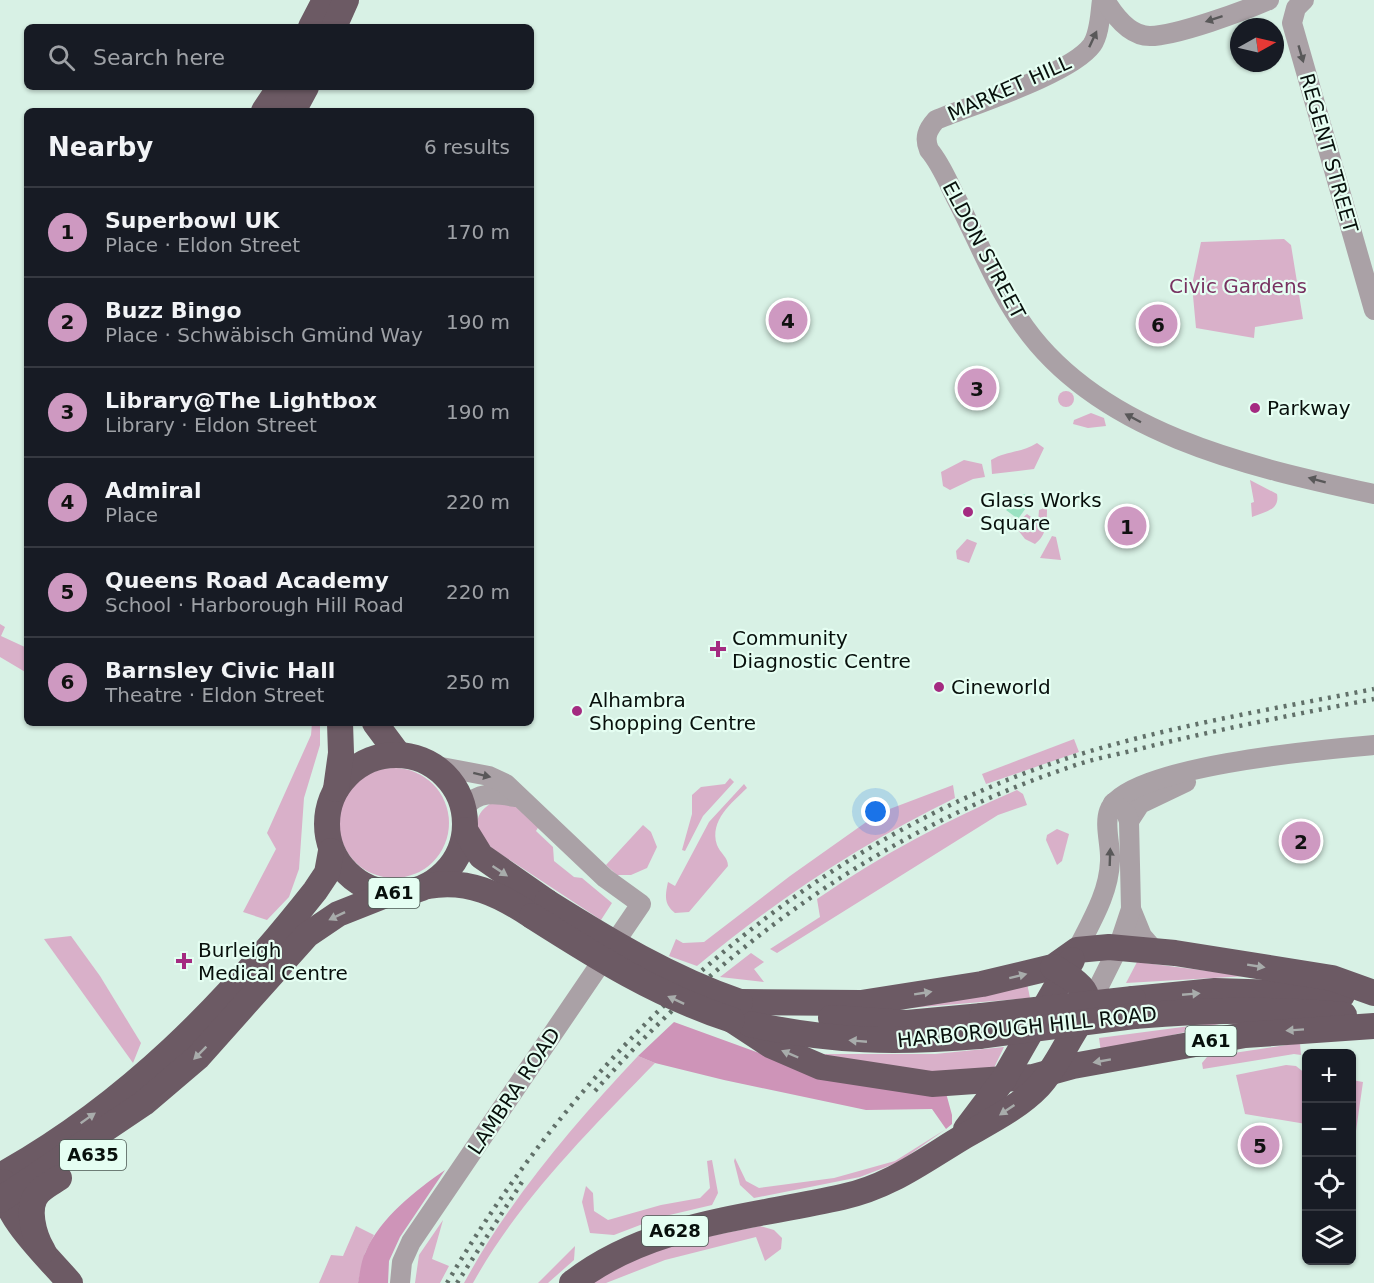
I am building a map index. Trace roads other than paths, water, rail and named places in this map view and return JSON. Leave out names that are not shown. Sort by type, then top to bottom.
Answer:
[{"type":"highway","points":[[313,24],[325,0]]},
{"type":"highway","points":[[335,24],[346,0]]},
{"type":"highway","points":[[266,108],[277,90]]},
{"type":"highway","points":[[295,108],[304,90]]},
{"type":"highway","points":[[336,789],[341,753],[340,726]]},
{"type":"highway","points":[[377,726],[398,754]]},
{"type":"highway","name":"A61","points":[[398,754],[423,759],[435,766],[453,785],[465,819],[462,847],[443,876],[428,886],[410,892],[391,894],[338,914],[307,935],[198,1057],[144,1103],[4,1196],[197,1028],[226,998],[315,891],[327,873],[331,851],[326,820],[336,789],[346,775],[360,764],[376,757],[398,754]]},
{"type":"highway","name":"HARBOROUGH HILL ROAD","points":[[465,819],[481,856],[539,909]]},
{"type":"highway","name":"A61","points":[[331,851],[342,868],[356,881],[372,890],[391,894]]},
{"type":"highway","name":"HARBOROUGH HILL ROAD","points":[[428,886],[456,883],[478,888],[514,904],[539,909],[702,989],[736,1011],[806,1036],[869,1042],[1134,1007],[1215,991],[1374,995]]},
{"type":"highway","name":"A61","points":[[736,1011],[861,1003],[982,984],[1059,970],[1077,950],[1118,948],[1332,978],[1374,995]]},
{"type":"highway","points":[[1032,1034],[1061,1066],[1088,1008],[1086,994],[1077,982],[1059,970]]},
{"type":"highway","name":"A628","points":[[956,1141],[1003,1080],[1032,1034],[1059,970]]},
{"type":"highway","name":"HARBOROUGH HILL ROAD","points":[[1134,1007],[1196,1011],[1272,1010],[1374,1018]]},
{"type":"highway","name":"A61","points":[[736,1011],[770,1045],[821,1067],[932,1084],[1033,1077],[1061,1066],[1245,1035],[1374,1026]]},
{"type":"highway","name":"A628","points":[[572,1283],[597,1263],[639,1242],[686,1228],[844,1197],[883,1185],[915,1169],[956,1141],[1009,1110],[1061,1066]]},
{"type":"highway","points":[[950,1083],[958,1096],[965,1118],[956,1141]]},
{"type":"highway","name":"A635","points":[[43,1251],[36,1239],[33,1226],[34,1198],[40,1191],[108,1145],[144,1103]]},
{"type":"highway","name":"A635","points":[[4,1196],[43,1251],[70,1283]]},
{"type":"street","points":[[1103,0],[1116,19],[1148,36],[1174,32],[1269,0]]},
{"type":"street","name":"MARKET HILL","points":[[926,142],[928,129],[936,120],[1038,78],[1081,56],[1096,36],[1103,0]]},
{"type":"street","name":"REGENT STREET","points":[[1304,0],[1296,8],[1292,23],[1374,310]]},
{"type":"street","name":"ELDON STREET","points":[[926,142],[1019,319],[1045,351],[1072,378],[1130,417],[1183,442],[1230,457],[1374,494]]},
{"type":"street","points":[[1077,950],[1104,894],[1110,863],[1108,812],[1113,803],[1126,792],[1146,783],[1229,763],[1374,745]]},
{"type":"street","points":[[1129,821],[1140,804],[1229,763]]},
{"type":"street","points":[[435,766],[489,776],[506,784],[521,798]]},
{"type":"street","points":[[465,819],[472,799],[492,792],[521,798]]},
{"type":"street","name":"LAMBRA ROAD","points":[[400,1283],[402,1262],[411,1242],[641,904],[604,878],[521,798]]},
{"type":"street","points":[[1113,803],[1126,813],[1129,821],[1131,901],[1142,936],[1156,952]]},
{"type":"street","points":[[1098,909],[1114,897],[1131,901]]},
{"type":"street","points":[[1088,1008],[1118,948],[1131,901]]},
{"type":"railway","points":[[447,1283],[503,1195],[566,1112],[635,1034],[711,963],[793,898],[880,842],[973,794],[1071,757],[1183,727],[1374,689]]},
{"type":"railway","points":[[595,1091],[645,1037],[698,987],[754,940],[812,897],[874,857],[938,822],[1004,792],[1090,761],[1230,728],[1374,699]]},
{"type":"railway","points":[[457,1283],[522,1182]]},
{"type":"place","name":"Admiral","points":[[788,320]]},
{"type":"place","name":"Barnsley Civic Hall","points":[[1158,324]]},
{"type":"place","name":"Library@The Lightbox","points":[[977,388]]},
{"type":"place","name":"Parkway","points":[[1255,408]]},
{"type":"place","name":"Glass Works Square","points":[[968,512]]},
{"type":"place","name":"Superbowl UK","points":[[1127,526]]},
{"type":"place","name":"Community Diagnostic Centre","points":[[718,649]]},
{"type":"place","name":"Cineworld","points":[[939,687]]},
{"type":"place","name":"Alhambra Shopping Centre","points":[[577,711]]},
{"type":"place","name":"Buzz Bingo","points":[[1301,841]]},
{"type":"place","name":"Burleigh Medical Centre","points":[[184,961]]},
{"type":"place","name":"Queens Road Academy","points":[[1260,1145]]},
{"type":"park label","name":"Civic Gardens","points":[[1238,286]]}]
